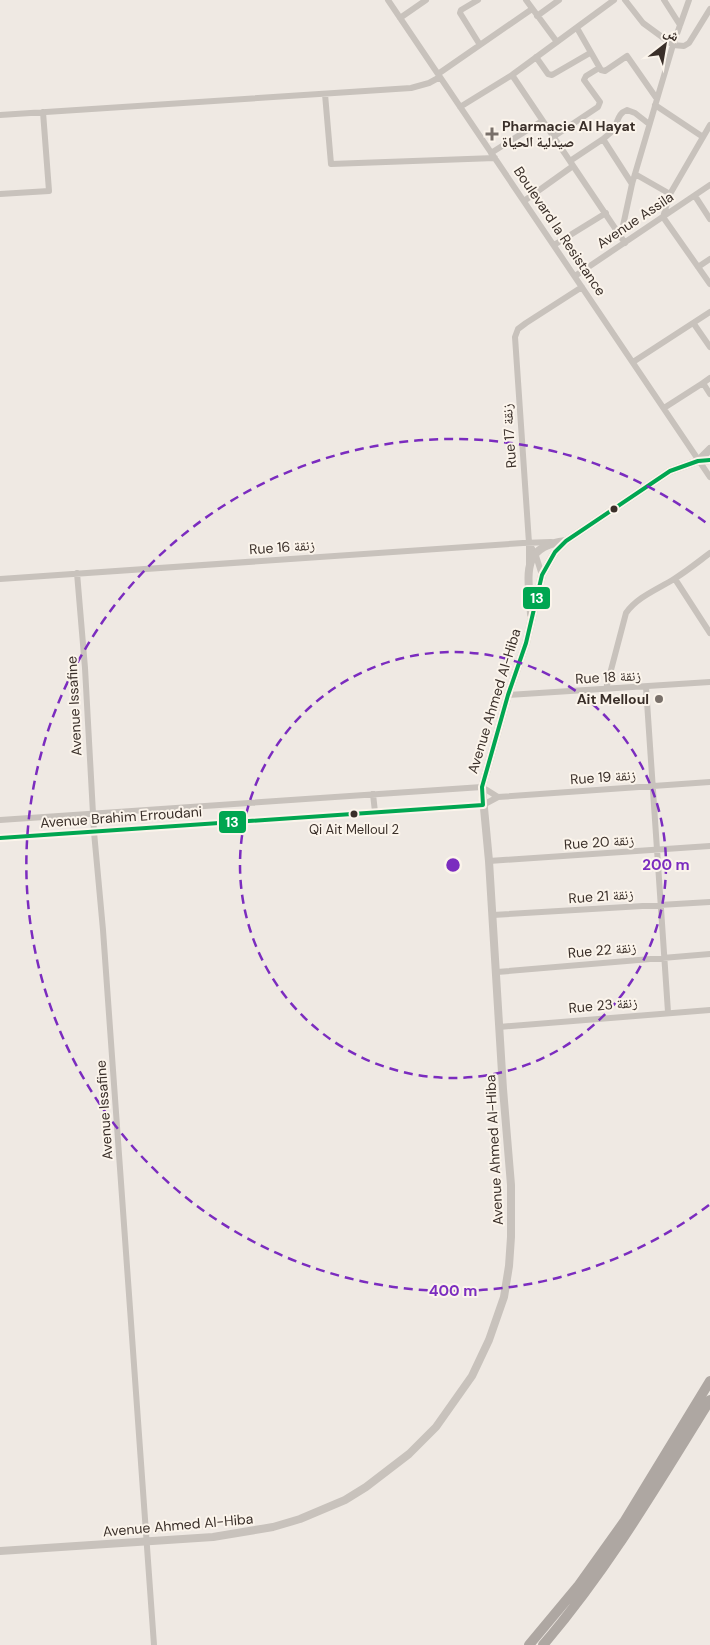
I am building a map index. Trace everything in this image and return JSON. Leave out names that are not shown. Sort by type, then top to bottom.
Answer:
[{"type":"highway","points":[[529,1645],[579,1585],[618,1529],[710,1381]]},
{"type":"highway","points":[[543,1645],[567,1618],[642,1512],[710,1400]]},
{"type":"street","name":"Boulevard la Resistance","points":[[388,0],[710,477]]},
{"type":"street","points":[[400,18],[426,0]]},
{"type":"street","points":[[526,0],[557,42]]},
{"type":"street","points":[[537,16],[559,0]]},
{"type":"street","points":[[460,107],[512,74],[614,0]]},
{"type":"street","points":[[625,0],[643,23],[673,45],[684,46],[689,43],[710,8]]},
{"type":"street","points":[[664,0],[680,25]]},
{"type":"street","points":[[621,235],[632,184],[649,124],[689,0]]},
{"type":"street","points":[[473,1],[461,10],[460,13],[480,45]]},
{"type":"street","points":[[0,115],[417,87],[429,83],[532,9]]},
{"type":"street","points":[[576,28],[601,70],[605,71],[627,56],[656,102],[703,137]]},
{"type":"street","points":[[536,57],[548,74],[552,75],[590,52]]},
{"type":"street","points":[[553,137],[598,107],[600,102],[584,80],[586,76],[599,68]]},
{"type":"street","points":[[512,74],[625,243]]},
{"type":"street","points":[[324,94],[331,164],[493,155],[542,121]]},
{"type":"street","points":[[524,201],[612,132],[622,112],[627,110],[635,113],[649,124]]},
{"type":"street","points":[[0,194],[49,191],[43,112]]},
{"type":"street","points":[[710,125],[670,194],[662,217],[710,284]]},
{"type":"street","points":[[603,138],[632,184]]},
{"type":"street","points":[[635,174],[670,194]]},
{"type":"street","name":"Avenue Assila","points":[[575,276],[710,185]]},
{"type":"street","points":[[694,196],[710,219]]},
{"type":"street","points":[[554,245],[606,213]]},
{"type":"street","points":[[698,267],[710,258]]},
{"type":"street","name":"Rue 17 زنقة","points":[[531,619],[529,543],[514,337],[518,329],[526,322],[582,287]]},
{"type":"street","points":[[633,362],[710,312]]},
{"type":"street","points":[[694,324],[710,347]]},
{"type":"street","points":[[664,408],[710,378]]},
{"type":"street","points":[[703,383],[710,394]]},
{"type":"street","points":[[698,461],[710,449]]},
{"type":"street","points":[[698,461],[710,460]]},
{"type":"street","name":"Avenue Ahmed Al-Hiba","points":[[0,1551],[213,1536],[274,1527],[300,1519],[345,1500],[366,1487],[409,1454],[436,1427],[472,1376],[489,1340],[504,1297],[509,1266],[511,1185],[493,915],[482,787],[508,695],[526,643],[542,575],[555,552],[566,541],[670,471],[698,461]]},
{"type":"street","name":"Rue 16 زنقة","points":[[0,579],[566,541]]},
{"type":"street","points":[[529,574],[531,561],[535,553],[552,542]]},
{"type":"street","name":"Avenue Ahmed Al-Hiba","points":[[529,543],[535,553],[542,575]]},
{"type":"street","points":[[606,689],[626,613],[636,602],[675,579],[710,554]]},
{"type":"street","name":"Avenue Issafine","points":[[77,574],[85,668],[94,832],[104,944],[154,1645]]},
{"type":"street","points":[[675,579],[710,633]]},
{"type":"street","name":"Rue 18 زنقة","points":[[508,695],[710,682]]},
{"type":"street","points":[[646,687],[668,1012]]},
{"type":"street","name":"Rue 19 زنقة","points":[[483,806],[498,797],[710,782]]},
{"type":"street","points":[[482,787],[498,797]]},
{"type":"street","name":"Avenue Brahim Erroudani","points":[[0,820],[482,787]]},
{"type":"street","points":[[373,794],[375,812]]},
{"type":"street","name":"Avenue Brahim Erroudani","points":[[0,838],[483,806]]},
{"type":"street","name":"Rue 20 زنقة","points":[[489,861],[710,846]]},
{"type":"street","name":"Rue 21 زنقة","points":[[493,915],[710,902]]},
{"type":"street","name":"Rue 22 زنقة","points":[[497,972],[710,954]]},
{"type":"street","name":"Rue 23 زنقة","points":[[499,1027],[710,1010]]},
{"type":"transit line","name":"13","points":[[0,838],[483,805],[482,787],[508,695],[526,643],[542,575],[555,552],[566,541],[670,471],[698,461],[710,460]]},
{"type":"place","name":"Pharmacie Al Hayat صيدلية الحياة","points":[[492,134]]},
{"type":"place","name":"Ait Melloul","points":[[659,699]]},
{"type":"place","name":"Qi Ait Melloul 2","points":[[354,814]]}]
